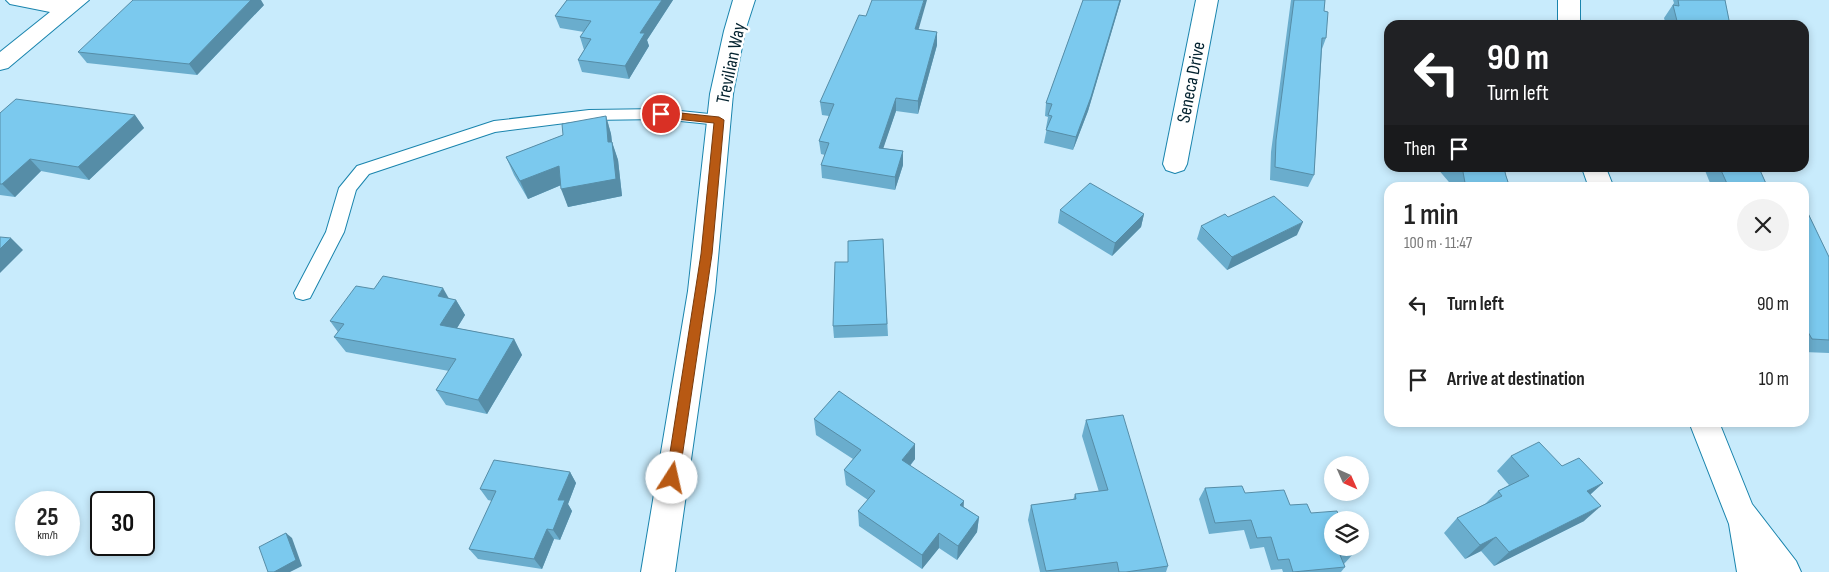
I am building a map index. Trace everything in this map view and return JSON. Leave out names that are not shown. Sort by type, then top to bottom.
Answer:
[{"type":"street","points":[[17,0],[73,4]]},
{"type":"street","name":"Trevilian Way","points":[[658,572],[706,254],[719,120],[728,61],[744,0]]},
{"type":"street","name":"Seneca Drive","points":[[1175,164],[1184,110],[1207,0]]},
{"type":"street","points":[[1569,0],[1569,20]]},
{"type":"street","points":[[0,63],[73,4]]},
{"type":"street","points":[[1706,427],[1740,513],[1750,545],[1754,572]]},
{"type":"street","points":[[1740,513],[1784,572]]},
{"type":"lane","points":[[303,293],[335,232],[348,188],[363,170],[494,126],[589,115],[661,114],[719,120]]},
{"type":"building","points":[[133,0],[251,0],[189,64],[78,52]]},
{"type":"building","points":[[567,0],[662,0],[640,33],[645,33],[625,66],[578,60],[591,39],[580,37],[591,21],[555,16]]},
{"type":"building","points":[[872,0],[924,0],[915,29],[937,32],[918,101],[896,98],[879,148],[903,151],[895,177],[821,165],[829,143],[819,141],[834,104],[820,102],[859,15],[866,16]]},
{"type":"building","points":[[1083,0],[1120,0],[1091,97],[1076,137],[1046,130],[1052,116],[1048,115],[1052,104],[1046,103]]},
{"type":"building","points":[[1294,0],[1325,0],[1324,11],[1328,12],[1326,38],[1322,38],[1314,175],[1275,167],[1276,140]]},
{"type":"building","points":[[1678,0],[1725,0],[1729,20],[1677,20],[1673,5],[1679,6]]},
{"type":"building","points":[[16,99],[135,115],[78,167],[30,159],[0,184],[0,113]]},
{"type":"building","points":[[606,116],[608,142],[612,142],[616,179],[561,189],[559,166],[520,181],[506,157],[563,135],[562,124]]},
{"type":"building","points":[[1463,172],[1505,172],[1508,182],[1465,182]]},
{"type":"building","points":[[1722,172],[1761,172],[1765,182],[1726,182]]},
{"type":"building","points":[[1090,183],[1144,214],[1115,243],[1060,210]]},
{"type":"building","points":[[1274,196],[1303,222],[1232,257],[1201,226],[1225,214],[1228,217]]},
{"type":"building","points":[[1809,215],[1829,257],[1829,340],[1812,339],[1809,334]]},
{"type":"building","points":[[0,237],[11,238],[0,249]]},
{"type":"building","points":[[883,239],[887,324],[833,326],[835,262],[848,262],[848,241]]},
{"type":"building","points":[[383,276],[443,288],[438,296],[456,300],[440,325],[514,339],[478,400],[436,390],[456,359],[334,337],[344,324],[330,321],[356,286],[374,289]]},
{"type":"building","points":[[839,391],[915,444],[902,460],[964,501],[960,505],[979,517],[958,546],[939,533],[922,555],[858,511],[875,491],[844,470],[861,450],[814,419]]},
{"type":"building","points":[[1123,415],[1168,566],[1119,572],[1117,562],[1046,571],[1031,505],[1076,499],[1075,494],[1108,490],[1086,420]]},
{"type":"building","points":[[1539,442],[1562,466],[1579,458],[1603,483],[1587,491],[1601,506],[1509,552],[1496,537],[1480,545],[1457,518],[1502,496],[1498,491],[1529,476],[1511,456]]},
{"type":"building","points":[[494,460],[570,472],[558,500],[565,500],[553,530],[547,529],[534,559],[469,549],[496,491],[480,489]]},
{"type":"building","points":[[1242,486],[1245,493],[1284,490],[1290,505],[1307,504],[1311,513],[1324,512],[1324,556],[1340,556],[1345,567],[1293,572],[1289,559],[1278,560],[1271,537],[1257,538],[1251,520],[1215,523],[1205,488]]},
{"type":"building","points":[[286,533],[296,560],[274,572],[268,572],[259,547]]},
{"type":"route","points":[[661,114],[719,120],[706,254],[685,407],[672,478]]}]
